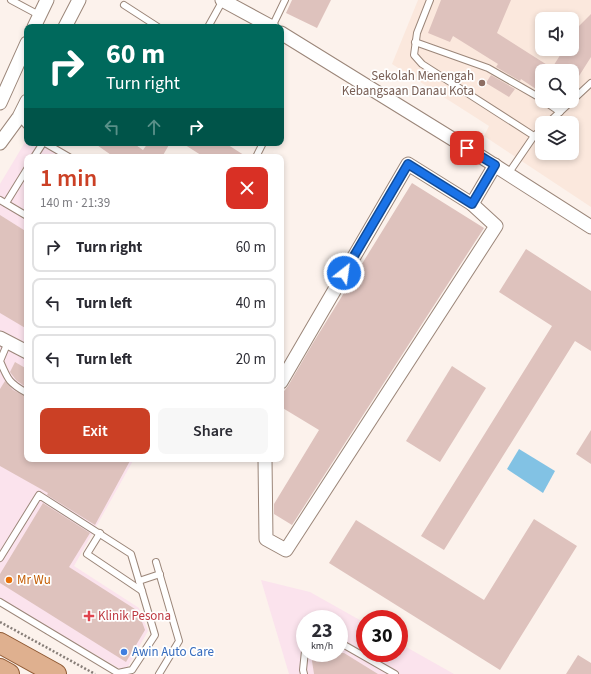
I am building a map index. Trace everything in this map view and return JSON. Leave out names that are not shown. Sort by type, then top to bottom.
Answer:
[{"type":"main road","points":[[0,643],[56,674]]},
{"type":"main road","points":[[0,669],[9,674]]},
{"type":"street","points":[[36,24],[47,0]]},
{"type":"street","points":[[67,24],[79,0]]},
{"type":"street","points":[[223,0],[267,24]]},
{"type":"street","points":[[284,35],[495,165],[591,227]]},
{"type":"street","points":[[0,103],[24,49]]},
{"type":"street","points":[[0,144],[23,122]]},
{"type":"street","points":[[265,462],[266,539],[286,550],[496,226],[472,204],[408,164],[284,377]]},
{"type":"street","points":[[472,204],[495,165]]},
{"type":"street","points":[[4,340],[24,350]]},
{"type":"lane","points":[[210,24],[223,0]]},
{"type":"lane","points":[[273,24],[285,0]]},
{"type":"lane","points":[[430,0],[417,33],[414,56],[422,64],[534,136],[508,174]]},
{"type":"lane","points":[[15,1],[40,15]]},
{"type":"lane","points":[[124,5],[153,24]]},
{"type":"lane","points":[[415,42],[488,68],[535,95]]},
{"type":"lane","points":[[556,116],[591,83]]},
{"type":"lane","points":[[554,108],[560,112]]},
{"type":"lane","points":[[49,146],[64,154]]},
{"type":"lane","points":[[6,203],[24,174]]},
{"type":"lane","points":[[0,200],[24,214]]},
{"type":"lane","points":[[4,340],[0,361],[6,375],[13,385],[24,390]]},
{"type":"lane","points":[[0,558],[40,495],[131,554],[155,635],[132,670],[118,673],[0,602]]},
{"type":"lane","points":[[100,533],[87,554],[142,591]]},
{"type":"lane","points":[[156,562],[179,641],[159,674]]},
{"type":"lane","points":[[139,581],[160,574]]},
{"type":"lane","points":[[348,647],[395,674]]},
{"type":"lane","points":[[304,662],[304,674]]},
{"type":"path","points":[[0,622],[95,674]]},
{"type":"shaded area","name":"Sekolah Menengah Kebangsaan Danau Kota","points":[[418,0],[591,0],[591,207],[484,136],[489,126],[392,64]]},
{"type":"shaded area","points":[[24,144],[24,146],[46,146],[60,154],[24,154],[24,462],[132,462],[74,566],[139,608],[148,631],[127,668],[120,669],[0,599],[0,184]]},
{"type":"shaded area","points":[[261,580],[310,592],[342,610],[296,610],[296,662],[348,662],[348,613],[356,618],[356,662],[408,662],[408,648],[454,674],[289,674]]},
{"type":"water","points":[[519,449],[555,471],[543,493],[507,469]]},
{"type":"building","points":[[292,0],[331,0],[317,28],[286,13]]},
{"type":"building","points":[[441,0],[511,0],[497,33],[546,64],[535,64],[535,88],[521,79],[520,81],[496,67],[498,64],[453,36],[450,42],[428,33]]},
{"type":"building","points":[[591,14],[591,57],[579,76],[579,64],[555,64],[560,56],[579,56],[579,26]]},
{"type":"building","points":[[491,75],[515,89],[509,97],[486,83]]},
{"type":"building","points":[[98,146],[137,146],[143,150],[146,146],[168,146],[164,154],[110,154]]},
{"type":"building","points":[[187,146],[230,146],[242,154],[199,154]]},
{"type":"building","points":[[412,183],[484,228],[292,525],[274,514],[274,504],[319,430],[284,409],[284,391]]},
{"type":"building","points":[[0,215],[24,230],[24,327],[0,313]]},
{"type":"building","points":[[526,249],[591,291],[591,351],[575,341],[444,550],[421,536],[552,326],[499,292]]},
{"type":"building","points":[[15,362],[24,367],[24,386],[16,380],[10,372]]},
{"type":"building","points":[[452,366],[486,388],[440,462],[406,441]]},
{"type":"building","points":[[5,381],[13,390],[24,396],[24,462],[129,462],[95,525],[47,495],[48,493],[0,466],[0,389]]},
{"type":"building","points":[[591,430],[591,464],[576,454]]},
{"type":"building","points":[[43,503],[90,533],[69,567],[138,611],[145,630],[126,662],[0,583],[0,574]]},
{"type":"building","points":[[534,519],[577,546],[500,670],[408,612],[408,610],[404,610],[329,563],[356,520],[484,600]]},
{"type":"building","points":[[348,655],[356,660],[356,662],[359,662],[378,674],[314,674],[312,662],[348,662]]},
{"type":"building","points":[[578,655],[591,663],[591,674],[566,674]]},
{"type":"place","name":"Sekolah Menengah Kebangsaan Danau Kota","points":[[482,83]]},
{"type":"place","name":"Mr Wu","points":[[9,580]]},
{"type":"place","name":"Klinik Pesona","points":[[89,616]]},
{"type":"place","name":"Awin Auto Care","points":[[124,652]]},
{"type":"route","points":[[344,273],[408,164],[472,204],[495,165],[467,148]]}]
